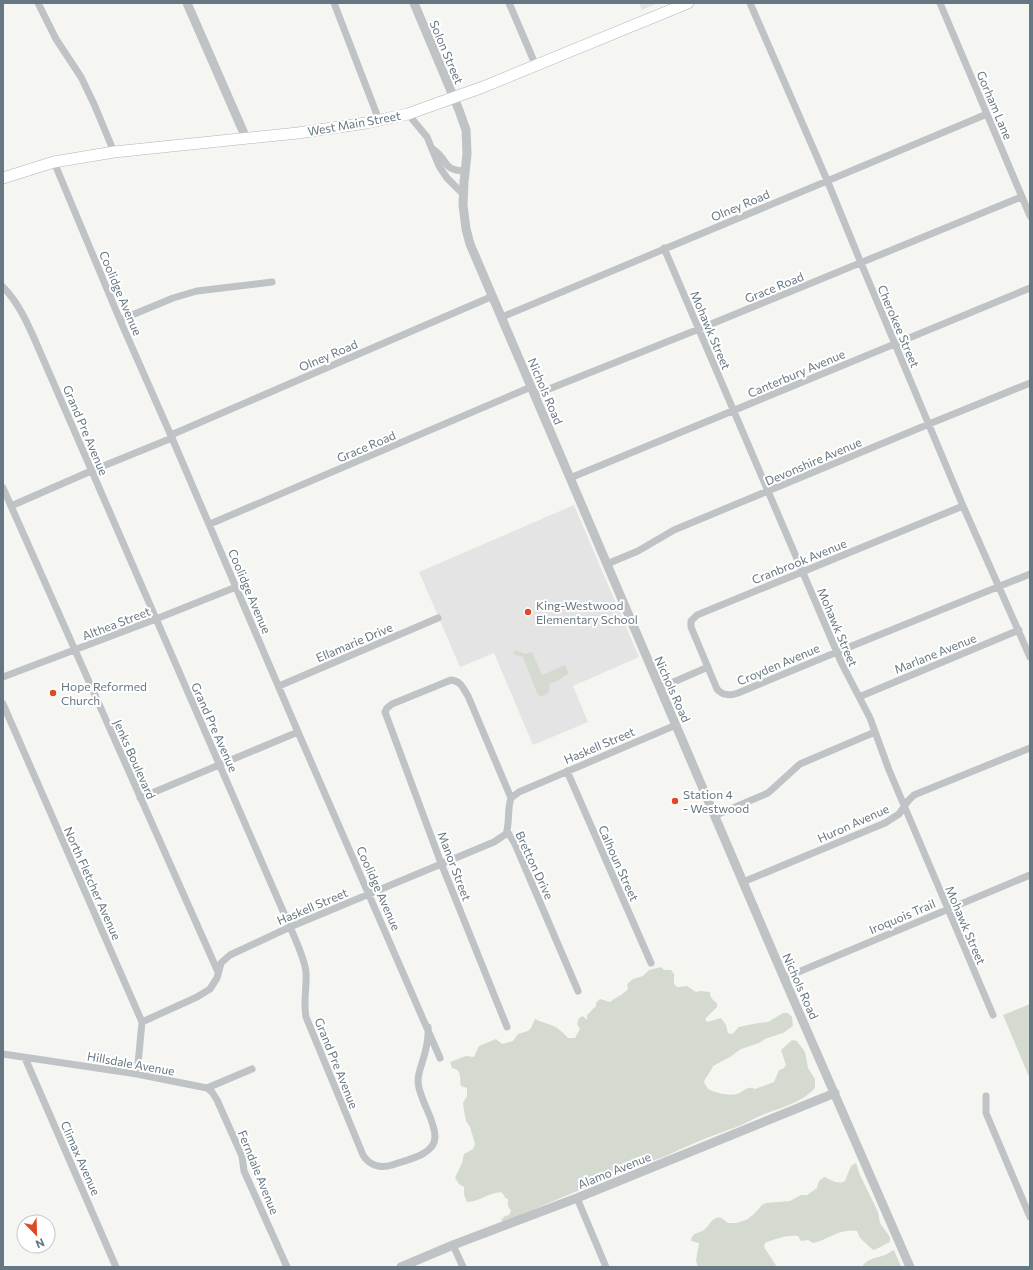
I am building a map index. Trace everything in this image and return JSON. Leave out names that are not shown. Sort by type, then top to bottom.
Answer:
[{"type":"main road","name":"West Main Street","points":[[3,178],[54,162],[114,152],[298,133],[408,114],[536,66],[688,3]]},
{"type":"street","points":[[38,3],[56,40],[88,90],[114,152]]},
{"type":"street","points":[[187,3],[246,138]]},
{"type":"street","points":[[334,3],[379,120]]},
{"type":"street","name":"Solon Street","points":[[414,3],[459,110]]},
{"type":"street","points":[[509,3],[536,66]]},
{"type":"street","name":"Cherokee Street","points":[[750,3],[827,180],[963,506],[1030,657]]},
{"type":"street","name":"Gorham Lane","points":[[940,3],[1030,216]]},
{"type":"street","name":"Nichols Road","points":[[459,110],[466,130],[467,138],[463,194],[464,222],[467,235],[714,816],[910,1267]]},
{"type":"street","points":[[408,114],[422,129],[433,149],[439,166],[447,178],[463,194]]},
{"type":"street","name":"Olney Road","points":[[502,317],[987,114]]},
{"type":"street","points":[[433,149],[441,156],[449,168],[452,170],[465,171]]},
{"type":"street","name":"Coolidge Avenue","points":[[54,162],[120,320],[172,436],[298,732],[428,1027],[440,1058]]},
{"type":"street","name":"Grace Road","points":[[210,524],[533,391],[699,330],[1021,196]]},
{"type":"street","name":"Mohawk Street","points":[[664,248],[836,652],[870,718],[889,770],[993,1015]]},
{"type":"street","points":[[120,320],[185,294],[197,291],[272,282]]},
{"type":"street","name":"Grand Pre Avenue","points":[[3,287],[13,299],[27,323],[290,927],[304,963],[306,973],[304,1003],[306,1017],[363,1154],[365,1158],[374,1165],[382,1167],[392,1165],[429,1151],[434,1142],[434,1129],[419,1088],[418,1081],[428,1042],[428,1027]]},
{"type":"street","name":"Canterbury Avenue","points":[[570,478],[1030,288]]},
{"type":"street","name":"Olney Road","points":[[11,506],[493,296]]},
{"type":"street","name":"Devonshire Avenue","points":[[607,564],[638,551],[674,530],[1030,383]]},
{"type":"street","name":"Jenks Boulevard","points":[[3,488],[218,972]]},
{"type":"street","name":"Cranbrook Avenue","points":[[708,668],[691,627],[691,621],[694,618],[702,613],[802,571],[963,506]]},
{"type":"street","name":"Croyden Avenue","points":[[708,668],[717,689],[726,695],[733,695],[1030,574]]},
{"type":"street","name":"Althea Street","points":[[3,678],[236,587]]},
{"type":"street","name":"Ellamarie Drive","points":[[279,686],[438,618]]},
{"type":"street","name":"Marlane Avenue","points":[[859,697],[1019,630]]},
{"type":"street","points":[[660,688],[708,668]]},
{"type":"street","name":"Manor Street","points":[[459,682],[447,680],[389,706],[386,712],[441,864],[507,1027]]},
{"type":"street","name":"Bretton Drive","points":[[459,682],[468,696],[511,798],[507,831],[515,844],[578,991]]},
{"type":"street","name":"North Fletcher Avenue","points":[[3,704],[142,1022],[137,1074]]},
{"type":"street","name":"Haskell Street","points":[[511,798],[518,792],[676,725]]},
{"type":"street","points":[[140,798],[298,732]]},
{"type":"street","points":[[714,816],[768,793],[800,764],[875,732]]},
{"type":"street","name":"Huron Avenue","points":[[743,882],[885,823],[899,814],[910,798],[914,795],[1030,748]]},
{"type":"street","name":"Calhoun Street","points":[[567,771],[651,963]]},
{"type":"street","name":"Haskell Street","points":[[142,1022],[197,997],[210,989],[217,978],[221,963],[230,955],[290,927],[499,840],[506,834],[507,831]]},
{"type":"street","name":"Iroquois Trail","points":[[784,978],[1030,875]]},
{"type":"street","name":"Hillsdale Avenue","points":[[3,1054],[137,1074],[207,1088]]},
{"type":"street","name":"Climax Avenue","points":[[25,1058],[116,1267]]},
{"type":"street","points":[[207,1088],[252,1069]]},
{"type":"street","name":"Ferndale Avenue","points":[[207,1088],[212,1092],[217,1100],[242,1156],[244,1170],[287,1267]]},
{"type":"street","name":"Alamo Avenue","points":[[401,1267],[835,1093]]},
{"type":"street","points":[[986,1096],[986,1113],[1030,1218]]},
{"type":"street","points":[[576,1198],[606,1267]]},
{"type":"street","points":[[453,1245],[462,1267]]},
{"type":"shaded area","points":[[639,3],[658,3],[642,10]]},
{"type":"shaded area","name":"King-Westwood Elementary School","points":[[574,505],[639,657],[573,686],[588,722],[533,745],[494,653],[460,667],[419,572]]},
{"type":"shaded area","points":[[515,650],[525,654],[532,652],[542,675],[565,665],[569,674],[555,682],[550,683],[549,692],[543,696],[540,696],[537,693],[523,657],[513,654]]},
{"type":"shaded area","points":[[661,967],[664,970],[671,970],[674,974],[674,984],[677,987],[687,986],[696,992],[710,992],[711,997],[717,1003],[717,1007],[705,1019],[707,1022],[721,1018],[726,1025],[728,1033],[732,1034],[739,1027],[768,1022],[783,1013],[788,1013],[792,1017],[793,1026],[783,1033],[741,1049],[713,1066],[704,1082],[708,1089],[722,1094],[733,1095],[748,1088],[755,1089],[774,1082],[779,1070],[784,1068],[786,1065],[781,1050],[792,1040],[797,1041],[805,1052],[808,1068],[815,1079],[815,1088],[805,1097],[792,1104],[647,1164],[637,1166],[504,1222],[501,1220],[505,1216],[509,1215],[511,1211],[508,1206],[508,1199],[505,1198],[501,1192],[476,1201],[467,1202],[464,1195],[464,1187],[459,1184],[455,1178],[462,1163],[464,1154],[473,1149],[475,1144],[470,1127],[466,1121],[464,1111],[463,1103],[467,1096],[467,1088],[461,1086],[460,1075],[458,1071],[452,1068],[450,1062],[466,1056],[474,1057],[479,1046],[496,1039],[502,1044],[513,1041],[518,1034],[528,1031],[531,1028],[535,1019],[556,1027],[568,1038],[575,1038],[580,1029],[577,1024],[579,1018],[583,1016],[587,1020],[587,1015],[596,1006],[596,1003],[600,999],[610,1002],[628,989],[627,984],[633,979],[643,976],[649,970]]},
{"type":"shaded area","points":[[1030,1004],[1030,1079],[1003,1015]]},
{"type":"shaded area","points":[[856,1163],[860,1175],[878,1212],[880,1223],[890,1237],[890,1242],[873,1250],[860,1238],[857,1231],[845,1231],[813,1243],[808,1240],[801,1241],[798,1236],[789,1236],[765,1243],[764,1247],[777,1267],[698,1267],[696,1261],[699,1243],[691,1241],[693,1235],[705,1229],[714,1219],[720,1218],[724,1219],[728,1223],[737,1223],[748,1219],[766,1203],[790,1201],[801,1195],[807,1195],[817,1188],[819,1181],[824,1177],[837,1182],[845,1181],[851,1166]]},
{"type":"shaded area","points":[[894,1250],[901,1267],[862,1267],[869,1260],[885,1255]]},
{"type":"place","name":"King-Westwood Elementary School","points":[[528,612]]},
{"type":"place","name":"Hope Reformed Church","points":[[53,693]]},
{"type":"place","name":"Station 4 - Westwood","points":[[675,801]]}]
